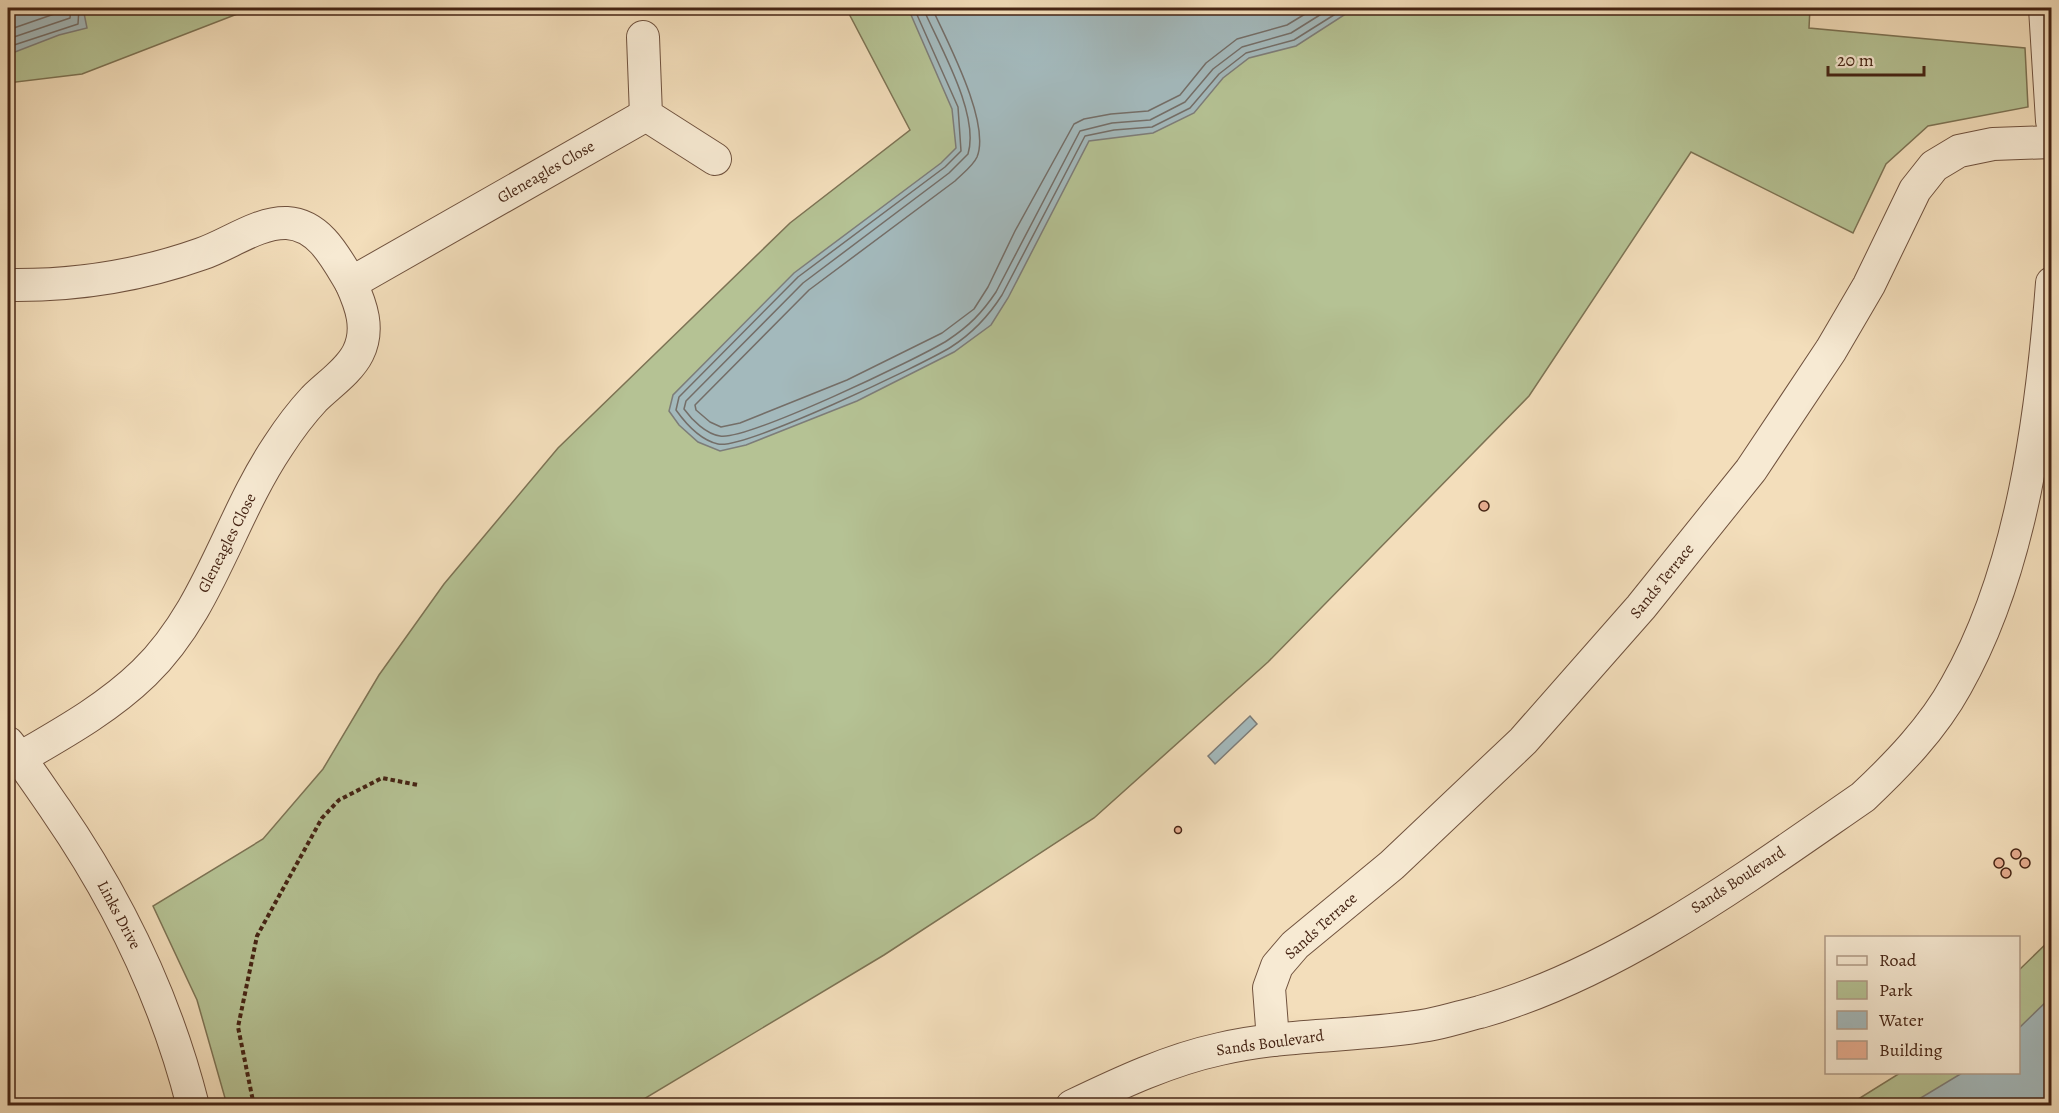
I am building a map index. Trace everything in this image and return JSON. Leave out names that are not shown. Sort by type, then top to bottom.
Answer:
[{"type":"street","points":[[2045,8],[2052,121]]},
{"type":"street","points":[[643,37],[646,115],[715,159]]},
{"type":"street","name":"Gleneagles Close","points":[[351,283],[646,115]]},
{"type":"street","name":"Sands Terrace","points":[[1272,1040],[1269,988],[1277,966],[1295,945],[1392,865],[1523,741],[1641,608],[1751,470],[1776,433],[1842,332],[1869,285],[1915,190],[1934,166],[1959,151],[1993,144],[2052,142]]},
{"type":"street","name":"Gleneagles Close","points":[[8,285],[70,283],[156,269],[203,254],[269,226],[287,223],[317,234],[327,244],[351,283],[360,304],[364,323],[358,353],[307,407],[277,447],[211,578],[171,641],[145,672],[117,696],[75,726],[14,751]]},
{"type":"street","name":"Sands Boulevard","points":[[1072,1106],[1118,1084],[1220,1049],[1272,1040],[1428,1025],[1482,1011],[1543,990],[1592,968],[1677,919],[1863,797],[1890,771],[1955,688],[1978,644],[1996,597],[2011,551],[2038,412],[2052,283]]},
{"type":"street","name":"Links Drive","points":[[14,751],[106,887],[135,944],[179,1057],[193,1106]]},
{"type":"path","points":[[1582,13],[1587,8]]},
{"type":"path","points":[[254,1106],[238,1028],[256,936],[322,818],[339,800],[382,778],[418,784]]},
{"type":"green space","points":[[8,8],[261,8],[245,11],[82,74],[8,83]]},
{"type":"green space","points":[[846,8],[1810,8],[1809,28],[2025,48],[2028,107],[1928,126],[1886,164],[1853,233],[1691,152],[1529,396],[1268,662],[1094,818],[884,955],[634,1105],[227,1105],[197,1000],[153,906],[263,839],[323,769],[379,675],[444,584],[558,448],[790,223],[910,130]]},
{"type":"green space","points":[[2051,939],[2051,1105],[1847,1106],[1898,1074],[2020,1074],[2020,969]]},
{"type":"water","points":[[8,8],[83,8],[87,28],[59,35],[15,52],[8,52]]},
{"type":"water","points":[[908,8],[1355,8],[1296,46],[1249,58],[1223,78],[1194,113],[1153,133],[1089,141],[1008,298],[991,325],[954,352],[857,401],[746,445],[720,451],[698,442],[679,425],[669,411],[673,395],[794,273],[941,163],[956,148],[952,109]]},
{"type":"water","points":[[1250,716],[1257,724],[1215,764],[1208,756]]},
{"type":"water","points":[[2051,997],[2051,1105],[1909,1105],[1960,1074],[2020,1074],[2020,1027]]},
{"type":"building","points":[[1484,501],[1488,502],[1488,510],[1484,511],[1480,510],[1479,506],[1480,502]]},
{"type":"building","points":[[1178,826],[1182,830],[1178,834],[1174,830]]},
{"type":"building","points":[[2016,849],[2020,850],[2020,858],[2016,859],[2012,858],[2011,854],[2012,850]]},
{"type":"building","points":[[1999,858],[2003,859],[2003,867],[1999,868],[1995,867],[1994,863],[1995,859]]},
{"type":"building","points":[[2025,858],[2029,859],[2029,867],[2025,868],[2021,867],[2020,863],[2021,859]]},
{"type":"building","points":[[2006,868],[2010,869],[2010,877],[2006,878],[2002,877],[2001,873],[2002,869]]}]
